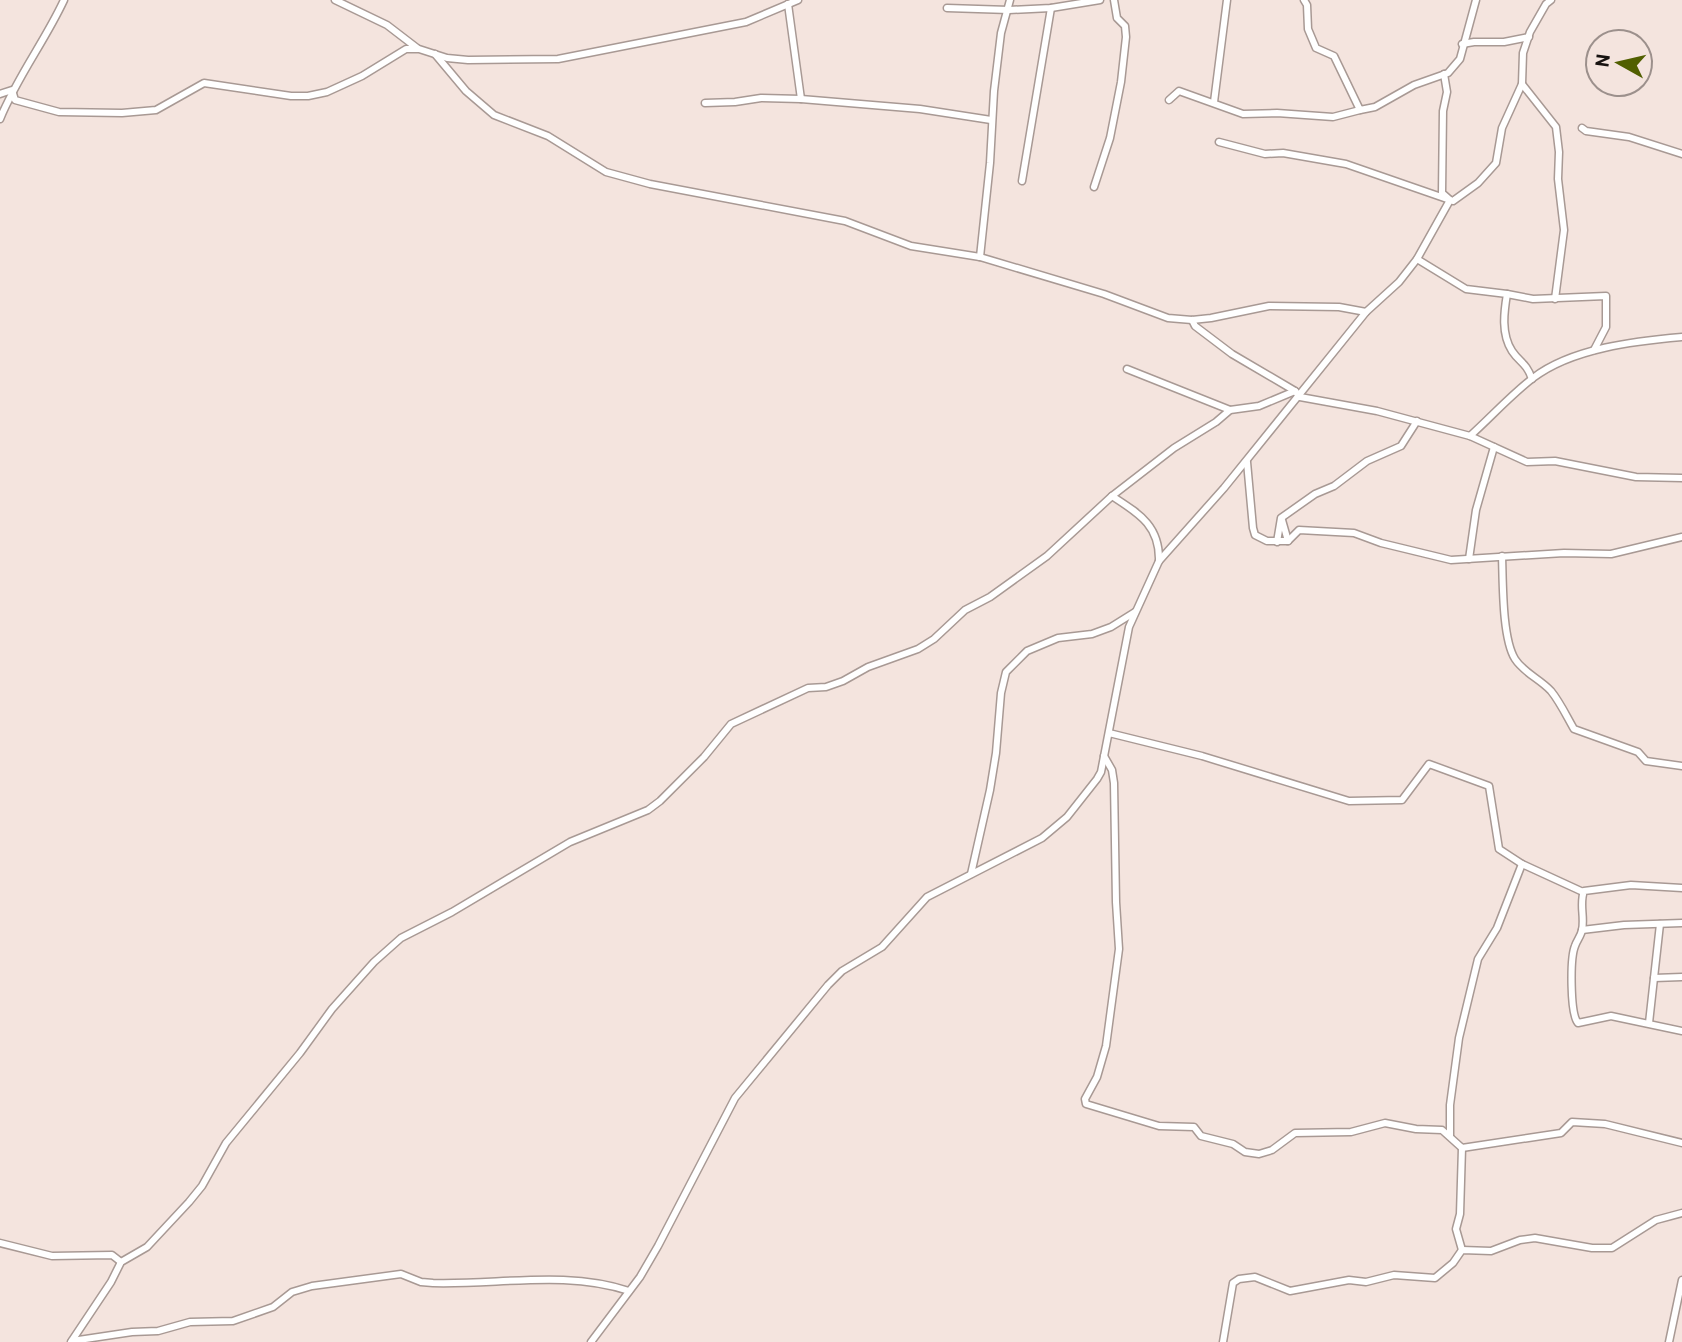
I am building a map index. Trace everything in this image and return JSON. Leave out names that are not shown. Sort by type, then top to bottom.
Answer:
[{"type":"street","points":[[0,118],[12,90],[51,27],[64,0]]},
{"type":"street","points":[[335,0],[387,25],[419,49],[468,60],[558,59],[746,22],[798,0]]},
{"type":"street","points":[[980,257],[1001,33],[1010,0]]},
{"type":"street","points":[[947,8],[1051,8],[1100,0]]},
{"type":"street","points":[[1094,187],[1110,138],[1121,82],[1126,37],[1125,26],[1117,18],[1114,0]]},
{"type":"street","points":[[1214,102],[1227,0]]},
{"type":"street","points":[[1304,0],[1307,5],[1308,29],[1315,48],[1334,56],[1360,110]]},
{"type":"street","points":[[1169,100],[1179,91],[1242,114],[1277,113],[1333,117],[1375,107],[1413,85],[1448,73],[1460,59],[1475,0]]},
{"type":"street","points":[[1219,142],[1265,155],[1283,153],[1346,164],[1453,201],[1478,183],[1496,163],[1505,118],[1522,83],[1523,53],[1539,14],[1551,0]]},
{"type":"street","points":[[788,4],[801,99]]},
{"type":"street","points":[[1022,181],[1051,8]]},
{"type":"street","points":[[1462,44],[1504,42],[1529,37]]},
{"type":"street","points":[[12,90],[15,100],[59,112],[80,113],[156,110],[204,83],[291,96],[308,96],[327,92],[362,76],[402,50],[419,49]]},
{"type":"street","points":[[435,54],[466,91],[494,115],[548,136],[606,172],[650,184],[845,221],[911,246],[980,257],[1104,294],[1168,318],[1192,320],[1269,306],[1339,306],[1366,312]]},
{"type":"street","points":[[1444,74],[1447,92],[1443,111],[1441,193],[1450,200]]},
{"type":"street","points":[[1522,83],[1556,127],[1564,230],[1555,299]]},
{"type":"street","points":[[0,94],[12,90]]},
{"type":"street","points":[[705,103],[761,98],[801,99],[920,108],[991,120]]},
{"type":"street","points":[[1582,128],[1586,131],[1629,137],[1682,154]]},
{"type":"street","points":[[591,1342],[658,1246],[734,1098],[842,971],[881,947],[927,897],[1042,838],[1067,817],[1097,779],[1109,733],[1129,627],[1159,561],[1247,462],[1298,394],[1366,312],[1399,282],[1417,260],[1450,200]]},
{"type":"street","points":[[1417,260],[1466,289],[1533,299],[1606,296],[1606,327],[1594,350]]},
{"type":"street","points":[[1507,294],[1503,322],[1512,351],[1527,365],[1532,379]]},
{"type":"street","points":[[1192,320],[1195,326],[1232,354],[1298,394],[1377,411],[1470,436],[1527,462],[1555,461],[1636,477],[1682,478]]},
{"type":"street","points":[[1470,436],[1532,379],[1562,363],[1594,350],[1625,343],[1682,337]]},
{"type":"street","points":[[1127,369],[1230,410],[1259,406],[1298,394]]},
{"type":"street","points":[[72,1342],[121,1262],[147,1247],[189,1202],[226,1143],[300,1053],[332,1009],[374,962],[401,938],[452,912],[570,842],[648,810],[704,757],[731,724],[808,688],[826,687],[843,681],[868,667],[918,649],[934,639],[965,610],[990,597],[1047,556],[1112,496],[1174,448],[1230,410]]},
{"type":"street","points":[[1277,542],[1282,518],[1315,494],[1334,486],[1367,461],[1401,446],[1417,421]]},
{"type":"street","points":[[1469,559],[1476,510],[1494,447]]},
{"type":"street","points":[[1247,462],[1255,535],[1267,541],[1289,541],[1299,530],[1354,533],[1423,555],[1451,560],[1611,554],[1682,537]]},
{"type":"street","points":[[1112,496],[1146,520],[1160,546],[1159,561]]},
{"type":"street","points":[[1282,518],[1289,541]]},
{"type":"street","points":[[1502,556],[1504,610],[1511,651],[1515,660],[1552,692],[1574,729],[1638,752],[1646,761],[1682,766]]},
{"type":"street","points":[[971,874],[990,790],[1001,693],[1006,672],[1027,651],[1058,638],[1092,634],[1111,627],[1135,612]]},
{"type":"street","points":[[1109,733],[1202,756],[1349,801],[1402,800],[1429,764],[1489,786],[1499,849],[1522,864],[1583,892],[1632,886],[1682,888]]},
{"type":"street","points":[[1104,755],[1112,770],[1114,783],[1119,949],[1106,1046],[1097,1077],[1085,1099],[1086,1104],[1159,1126],[1194,1127],[1201,1136],[1233,1144],[1245,1152],[1259,1154],[1272,1150],[1295,1133],[1351,1132],[1385,1123],[1416,1129],[1442,1130],[1462,1148],[1561,1133],[1572,1122],[1605,1124],[1682,1143]]},
{"type":"street","points":[[1450,1138],[1450,1105],[1459,1038],[1478,959],[1497,928],[1522,864]]},
{"type":"street","points":[[1583,892],[1582,930],[1574,946],[1573,956],[1572,1007],[1575,1020],[1578,1023],[1611,1016],[1682,1031]]},
{"type":"street","points":[[1582,930],[1682,923]]},
{"type":"street","points":[[1649,1023],[1660,924]]},
{"type":"street","points":[[1654,978],[1682,977]]},
{"type":"street","points":[[1462,1148],[1460,1214],[1456,1229],[1462,1250]]},
{"type":"street","points":[[1462,1250],[1491,1251],[1520,1240],[1535,1238],[1592,1248],[1612,1248],[1656,1220],[1682,1213]]},
{"type":"street","points":[[0,1243],[52,1256],[112,1255],[121,1262]]},
{"type":"street","points":[[1223,1342],[1233,1283],[1239,1279],[1255,1277],[1290,1291],[1349,1280],[1366,1282],[1394,1275],[1434,1278],[1453,1263],[1462,1250]]},
{"type":"street","points":[[72,1342],[132,1332],[159,1331],[190,1322],[233,1321],[272,1307],[298,1289],[379,1276],[403,1274],[421,1282],[433,1283],[511,1279],[598,1282],[629,1291]]},
{"type":"street","points":[[1669,1342],[1682,1280]]}]
